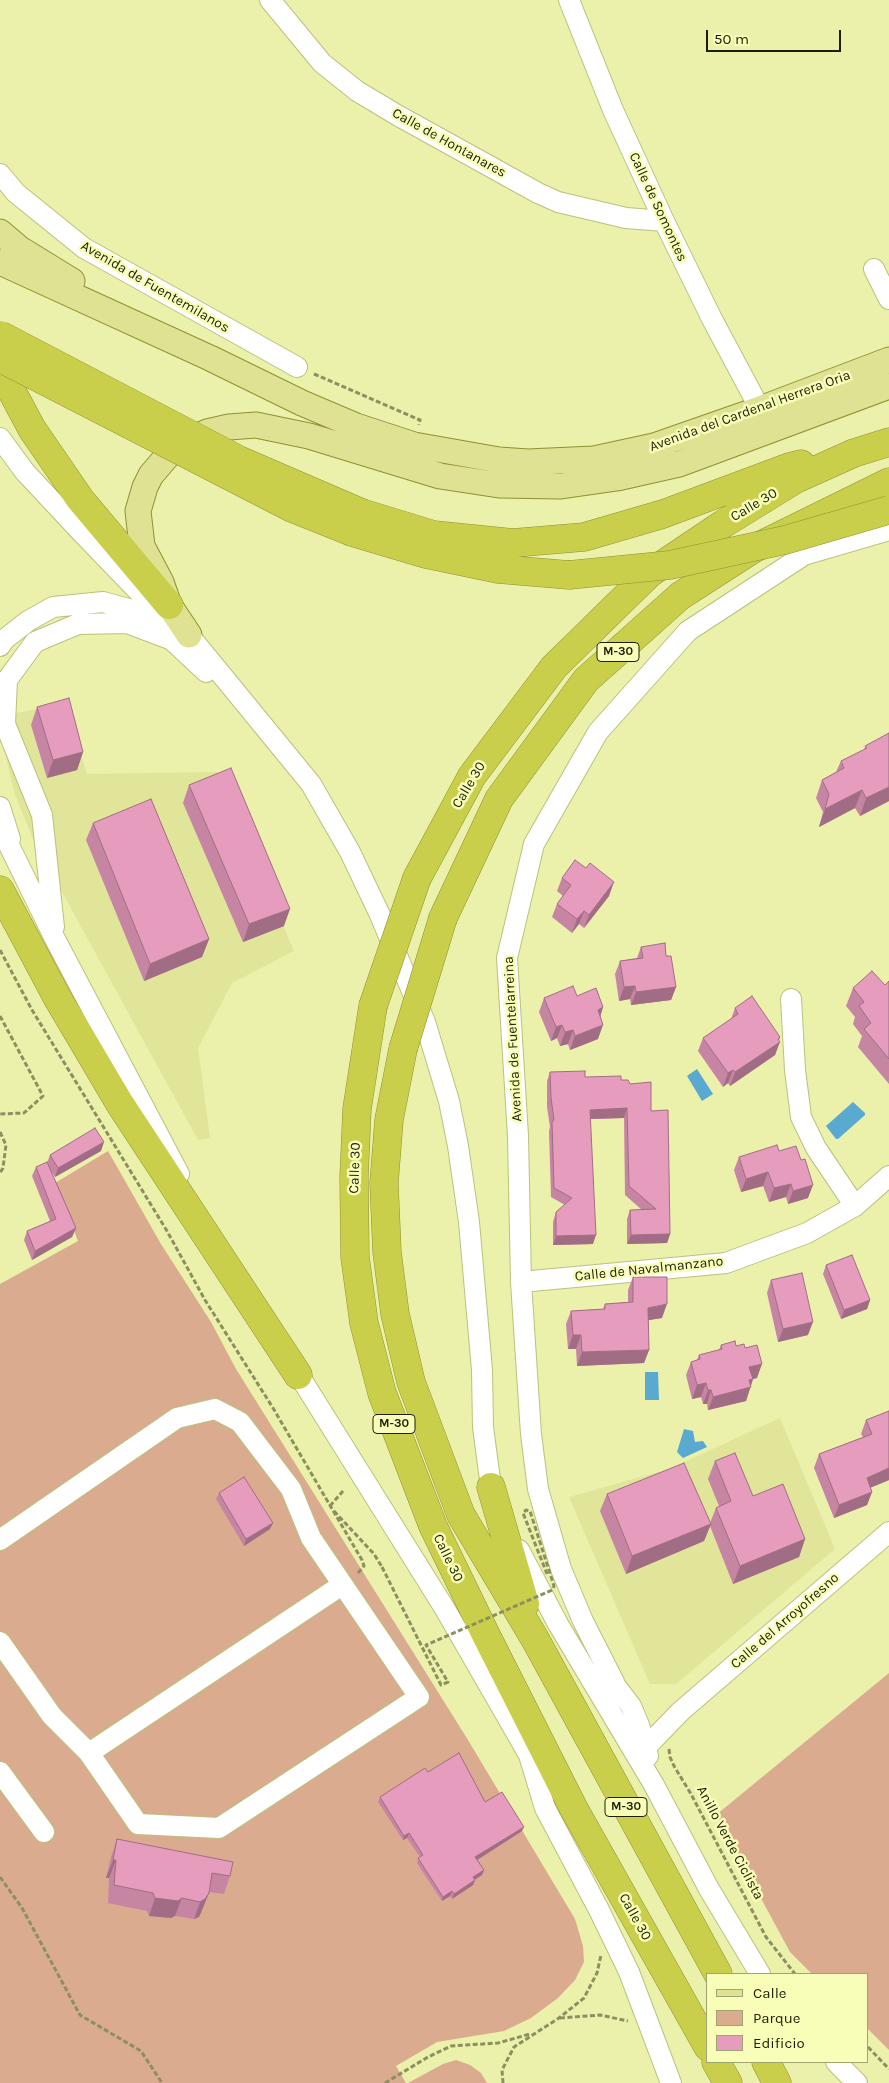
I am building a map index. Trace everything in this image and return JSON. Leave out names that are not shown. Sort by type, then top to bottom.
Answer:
[{"type":"highway","points":[[0,335],[357,523],[426,554],[498,569],[569,575],[670,565],[785,540],[889,510]]},
{"type":"highway","points":[[0,358],[292,508],[357,523],[434,535],[513,543],[584,537],[663,514],[789,467],[854,453]]},
{"type":"highway","points":[[0,369],[32,429],[80,499],[169,606]]},
{"type":"highway","name":"Calle 30","points":[[706,2043],[574,1809],[433,1526],[380,1384],[364,1323],[355,1257],[354,1177],[357,1109],[373,1006],[417,878],[472,776],[554,667],[650,573],[723,524],[788,484],[854,453],[889,442]]},
{"type":"highway","name":"M-30","points":[[717,1973],[535,1639],[461,1514],[411,1382],[395,1314],[387,1252],[384,1182],[389,1120],[403,1049],[443,918],[500,799],[586,680],[680,596],[753,549],[889,482]]},
{"type":"highway","points":[[0,890],[58,999],[120,1104],[298,1375]]},
{"type":"highway","points":[[491,1487],[535,1639]]},
{"type":"highway","points":[[529,1755],[574,1809]]},
{"type":"highway","points":[[717,2063],[728,2083]]},
{"type":"highway","points":[[767,2063],[778,2083]]},
{"type":"main road","points":[[0,232],[20,249],[92,293],[210,358]]},
{"type":"main road","points":[[0,262],[210,358]]},
{"type":"main road","name":"Avenida del Cardenal Herrera Oria","points":[[210,358],[327,414],[383,436],[414,445],[499,460],[528,462],[594,459],[662,444],[889,360]]},
{"type":"main road","name":"Avenida del Cardenal Herrera Oria","points":[[180,637],[161,582],[142,546],[138,525],[138,511],[145,487],[169,454],[186,442],[207,432],[229,427],[256,425],[309,436],[440,476],[499,485],[560,486],[618,478],[679,464],[889,386]]},
{"type":"street","name":"Calle de Hontanares","points":[[270,0],[322,63],[357,91],[406,120],[538,193],[558,202],[626,218],[664,221]]},
{"type":"street","name":"Calle de Somontes","points":[[569,0],[613,110],[664,221],[712,319],[760,409]]},
{"type":"street","name":"Avenida de Fuentemilanos","points":[[0,174],[16,193],[84,248],[297,367]]},
{"type":"street","points":[[874,269],[889,299]]},
{"type":"street","points":[[0,438],[25,472],[247,708],[311,784],[350,852],[425,1022],[449,1101],[458,1146],[469,1222],[482,1370],[483,1427],[491,1487],[524,1561],[543,1582],[714,1897],[759,1973]]},
{"type":"street","name":"Avenida de Fuentelarreina","points":[[614,1682],[561,1569],[538,1489],[531,1434],[521,1282],[518,1136],[507,958],[534,844],[598,732],[688,631],[804,555],[889,530]]},
{"type":"street","points":[[0,646],[5,639],[28,621],[54,607],[103,602],[143,613],[180,637]]},
{"type":"street","points":[[55,940],[42,815],[4,724],[7,680],[35,642],[78,624],[127,623],[180,637]]},
{"type":"street","points":[[0,807],[18,864]]},
{"type":"street","points":[[0,827],[55,940],[183,1181],[298,1375],[445,1609],[529,1755],[545,1808],[599,1910],[629,1972],[672,2083]]},
{"type":"street","points":[[791,999],[795,1070],[801,1117],[816,1148],[855,1206]]},
{"type":"street","name":"Calle de Navalmanzano","points":[[521,1282],[726,1263],[807,1233],[855,1206],[889,1176]]},
{"type":"street","points":[[0,1540],[177,1418],[215,1409],[240,1422],[291,1489],[311,1538],[419,1697],[218,1828],[138,1824],[88,1753],[52,1716],[0,1642]]},
{"type":"street","name":"Calle del Arroyofresno","points":[[646,1746],[681,1711],[889,1532]]},
{"type":"street","name":"Avenida de Fuentelarreina","points":[[543,1582],[631,1706],[646,1746],[654,1785]]},
{"type":"street","points":[[88,1753],[342,1584]]},
{"type":"street","name":"Calle del Arroyofresno","points":[[639,1725],[681,1711]]},
{"type":"street","points":[[0,1772],[44,1832]]},
{"type":"street","points":[[837,2063],[858,2083]]},
{"type":"path","points":[[297,367],[420,420],[414,445]]},
{"type":"path","points":[[0,950],[32,1010],[167,1232],[205,1300],[273,1408],[362,1560],[364,1566],[362,1571],[342,1584]]},
{"type":"path","points":[[0,1016],[43,1096],[24,1113],[0,1114]]},
{"type":"path","points":[[0,1132],[6,1145],[4,1168],[0,1173]]},
{"type":"path","points":[[330,1506],[342,1491]]},
{"type":"path","points":[[330,1506],[374,1554],[441,1685],[448,1682],[426,1645],[552,1590],[554,1586],[530,1511],[526,1510],[523,1513],[543,1582]]},
{"type":"path","name":"Anillo Verde Ciclista","points":[[669,1748],[674,1766],[691,1794],[766,1936],[794,1973]]},
{"type":"path","points":[[0,1876],[22,1908],[80,2015],[141,2051],[161,2083]]},
{"type":"path","points":[[504,2083],[502,2070],[514,2047],[559,2018],[584,1998],[596,1973],[602,1949]]},
{"type":"path","points":[[559,2018],[600,2015],[629,2022]]},
{"type":"path","points":[[385,2083],[428,2057],[452,2046],[498,2043],[533,2034]]},
{"type":"path","points":[[869,2048],[889,2069]]},
{"type":"shaded area","points":[[65,704],[87,774],[218,772],[294,951],[232,983],[198,1048],[210,1138],[198,1140],[33,839],[14,792],[0,731],[0,716]]},
{"type":"shaded area","points":[[780,1418],[835,1549],[676,1684],[650,1684],[569,1497],[669,1469]]},
{"type":"green space","points":[[108,1151],[161,1244],[211,1322],[236,1369],[468,1740],[575,1919],[583,1946],[584,1962],[575,1980],[558,1998],[531,2018],[504,2031],[437,2042],[396,2066],[406,2083],[0,2083],[0,1284],[78,1241],[55,1183]]},
{"type":"green space","points":[[889,1673],[889,2050],[869,2030],[869,1973],[811,1973],[790,1952],[716,1815]]},
{"type":"green space","points":[[456,2060],[470,2065],[481,2073],[487,2083],[408,2083],[443,2064]]},
{"type":"water","points":[[697,1069],[713,1094],[702,1101],[687,1076]]},
{"type":"water","points":[[853,1102],[865,1115],[836,1139],[826,1126]]},
{"type":"water","points":[[645,1372],[658,1372],[659,1400],[645,1400]]},
{"type":"water","points":[[684,1429],[693,1431],[695,1442],[703,1441],[707,1447],[683,1458],[677,1452]]},
{"type":"building","points":[[69,698],[83,752],[53,760],[37,707]]},
{"type":"building","points":[[889,733],[889,787],[866,798],[862,790],[825,809],[829,794],[822,780],[844,768],[841,761],[867,748],[865,746]]},
{"type":"building","points":[[231,768],[290,909],[249,924],[189,785]]},
{"type":"building","points":[[151,799],[209,939],[150,964],[93,823]]},
{"type":"building","points":[[575,860],[586,868],[590,863],[614,882],[589,915],[584,911],[577,919],[557,904],[571,885],[562,878]]},
{"type":"building","points":[[665,943],[666,956],[671,956],[676,987],[636,992],[635,986],[624,987],[620,961],[643,958],[641,947]]},
{"type":"building","points":[[872,971],[885,985],[889,981],[889,1059],[864,1029],[871,1023],[859,1006],[864,1002],[853,988]]},
{"type":"building","points":[[573,986],[577,996],[596,988],[603,1007],[598,1010],[603,1025],[575,1036],[573,1030],[565,1032],[562,1025],[556,1027],[544,998]]},
{"type":"building","points":[[752,996],[780,1037],[778,1039],[780,1042],[735,1072],[733,1070],[728,1073],[703,1038],[738,1014],[735,1008]]},
{"type":"building","points":[[585,1071],[585,1077],[621,1076],[621,1080],[628,1080],[630,1084],[651,1082],[651,1111],[668,1110],[670,1234],[631,1235],[630,1210],[656,1209],[629,1186],[627,1108],[590,1110],[596,1235],[556,1236],[556,1212],[572,1198],[554,1188],[552,1122],[554,1120],[550,1072]]},
{"type":"building","points":[[95,1128],[104,1142],[58,1168],[50,1155]]},
{"type":"building","points":[[777,1145],[779,1151],[796,1146],[801,1160],[805,1159],[813,1185],[793,1191],[791,1184],[774,1188],[768,1172],[746,1179],[739,1157]]},
{"type":"building","points":[[47,1162],[76,1228],[35,1251],[27,1231],[56,1219],[36,1167]]},
{"type":"building","points":[[852,1255],[870,1300],[844,1310],[826,1265]]},
{"type":"building","points":[[802,1273],[813,1322],[783,1329],[771,1280]]},
{"type":"building","points":[[633,1277],[667,1277],[667,1304],[648,1308],[649,1350],[582,1352],[581,1335],[573,1335],[571,1311],[605,1309],[605,1304],[633,1302]]},
{"type":"building","points":[[735,1341],[736,1346],[744,1344],[745,1348],[757,1345],[762,1364],[749,1367],[753,1379],[749,1380],[751,1387],[713,1397],[706,1383],[697,1385],[691,1362],[700,1359],[699,1355],[722,1349],[721,1345]]},
{"type":"building","points":[[889,1411],[889,1468],[867,1478],[872,1492],[839,1505],[819,1454],[872,1434],[866,1420]]},
{"type":"building","points":[[735,1453],[753,1496],[783,1484],[805,1539],[740,1566],[716,1508],[731,1501],[715,1461]]},
{"type":"building","points":[[684,1463],[711,1524],[632,1556],[607,1494]]},
{"type":"building","points":[[244,1477],[273,1523],[246,1539],[219,1493]]},
{"type":"building","points":[[459,1753],[485,1802],[502,1792],[524,1827],[475,1857],[484,1870],[473,1877],[475,1880],[454,1894],[452,1891],[443,1897],[418,1858],[423,1855],[409,1833],[404,1836],[380,1797],[425,1768],[428,1772]]},
{"type":"building","points":[[117,1839],[233,1862],[230,1876],[212,1873],[209,1893],[200,1902],[182,1898],[178,1901],[155,1898],[153,1893],[114,1885],[116,1860],[113,1860]]}]
